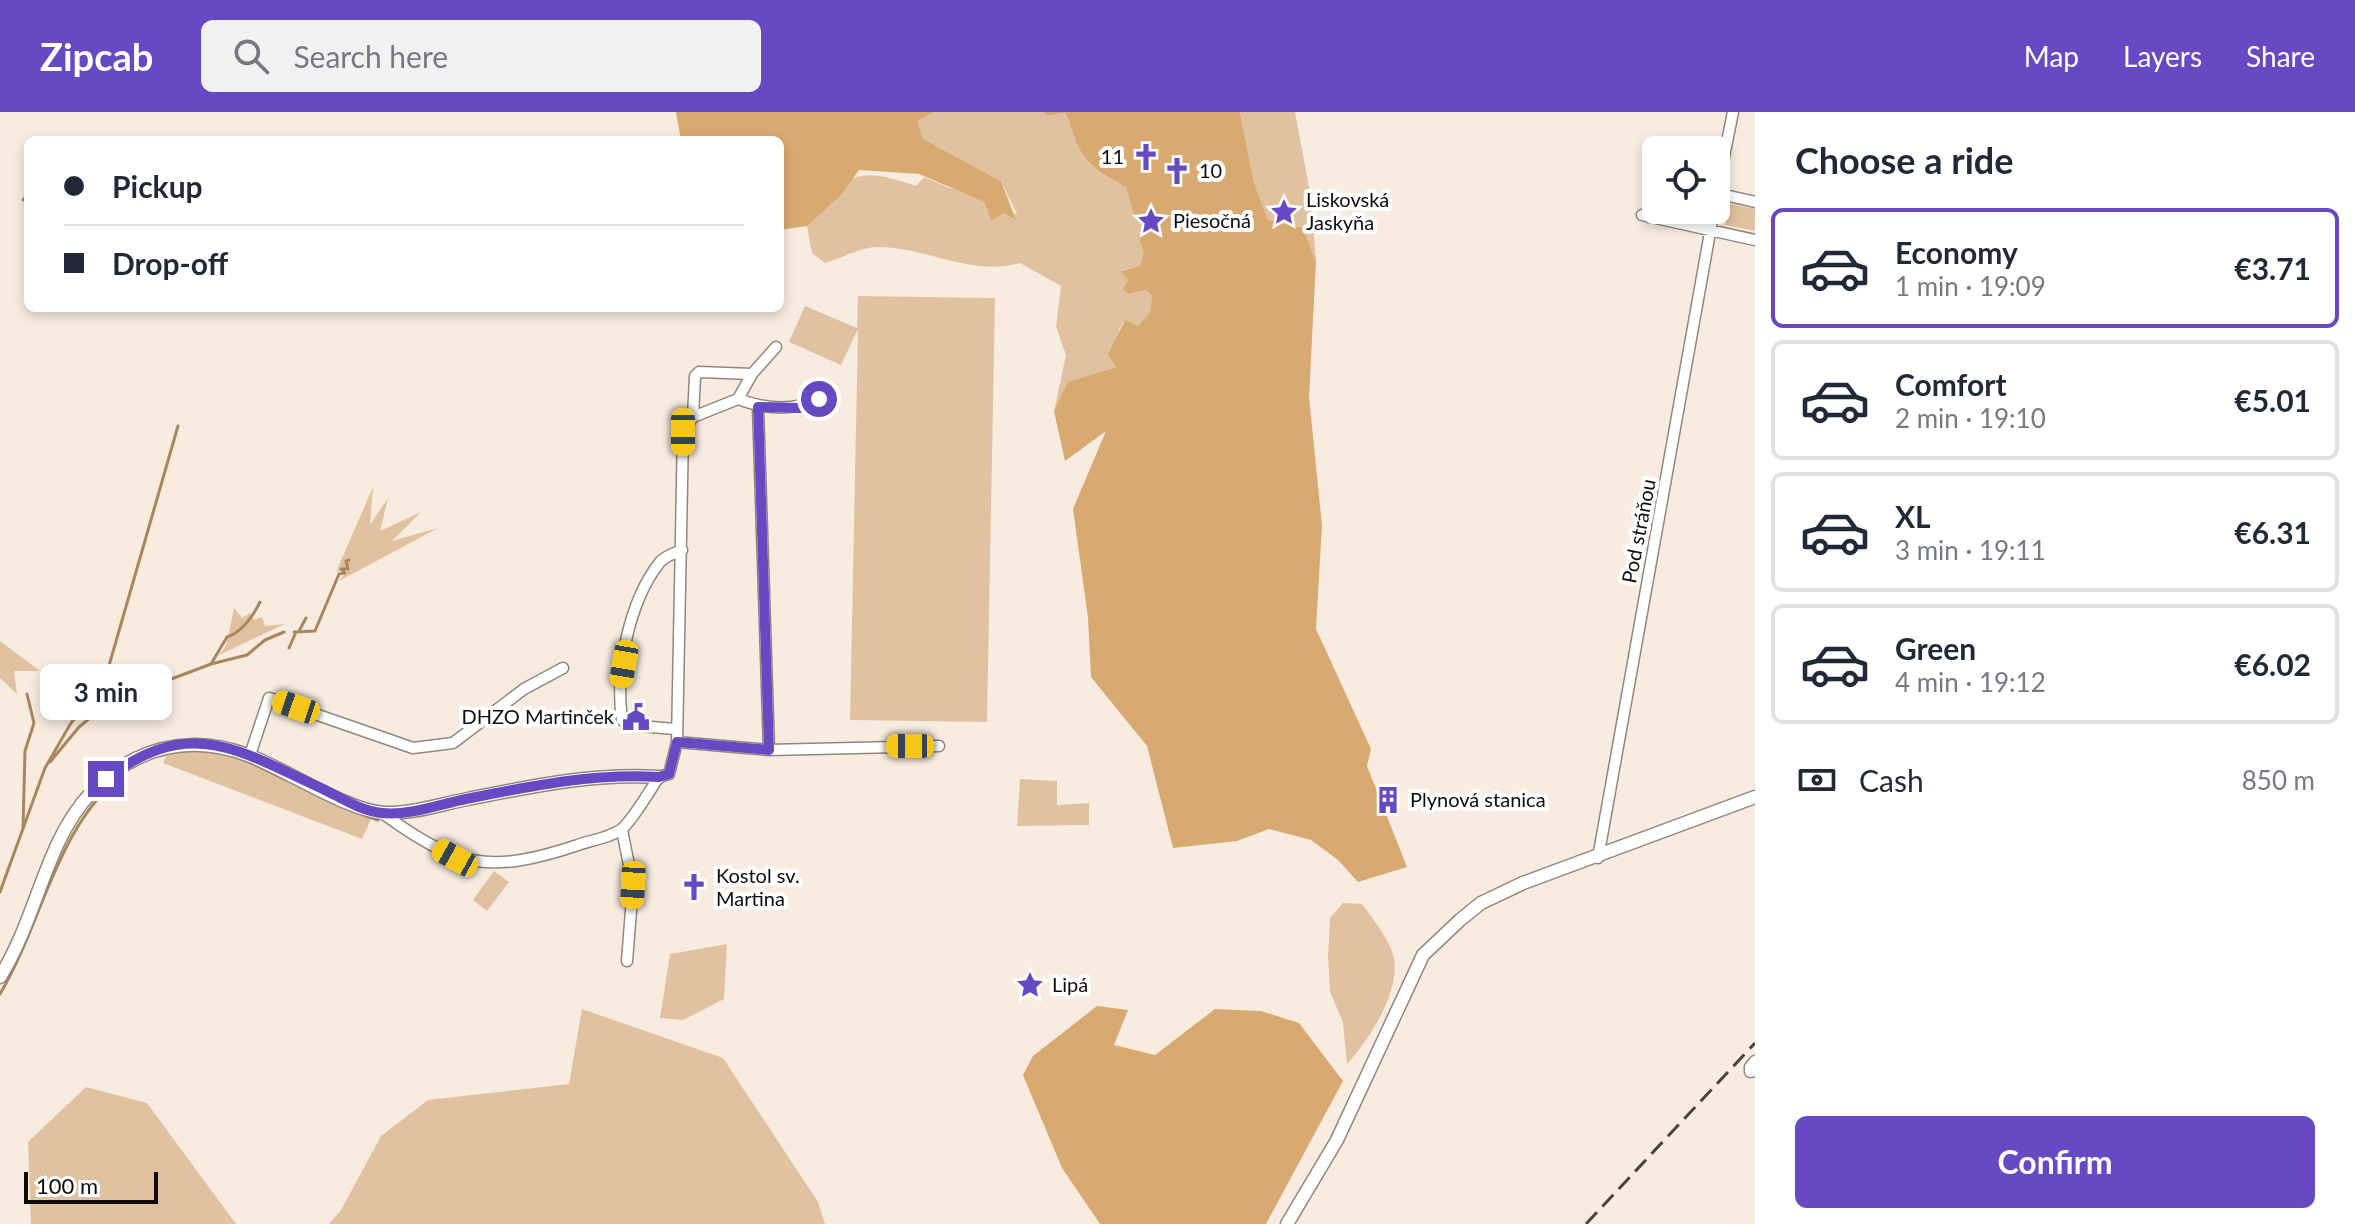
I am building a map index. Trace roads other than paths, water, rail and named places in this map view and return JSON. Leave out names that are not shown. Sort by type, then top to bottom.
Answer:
[{"type":"street","points":[[1728,136],[1733,112]]},
{"type":"street","points":[[1730,197],[1755,202]]},
{"type":"street","points":[[1683,224],[1755,240]]},
{"type":"street","name":"Pod stráňou","points":[[1598,858],[1713,224]]},
{"type":"street","points":[[693,417],[738,399],[752,374],[776,347]]},
{"type":"street","points":[[382,813],[413,810],[567,778],[659,777],[669,774],[677,742],[683,432],[693,417],[695,376],[699,372],[752,374]]},
{"type":"street","points":[[738,399],[758,407],[800,408],[819,399]]},
{"type":"street","points":[[758,407],[769,750]]},
{"type":"street","points":[[675,729],[628,725],[622,720],[621,681],[630,623],[646,586],[661,559],[682,550]]},
{"type":"street","points":[[250,755],[269,698],[413,748],[426,747],[453,743],[524,689],[563,668]]},
{"type":"street","points":[[677,742],[769,750],[939,746]]},
{"type":"street","points":[[0,977],[29,918],[58,842],[78,811],[106,779],[144,754],[179,743],[207,743],[250,755],[357,805],[382,813],[455,858],[473,862],[493,863],[552,853],[622,830],[659,777]]},
{"type":"street","points":[[1287,1224],[1337,1140],[1423,955],[1481,903],[1523,883],[1598,858],[1755,797]]},
{"type":"street","points":[[622,830],[633,885],[627,961]]},
{"type":"street","points":[[1755,1061],[1750,1072],[1755,1071]]},
{"type":"waterway","points":[[0,892],[45,768],[71,723],[104,683],[178,426]]},
{"type":"waterway","points":[[294,632],[315,631],[339,574],[345,573],[341,569],[348,569],[346,561],[349,560]]},
{"type":"waterway","points":[[211,664],[227,637],[246,623],[260,602]]},
{"type":"waterway","points":[[299,631],[306,618]]},
{"type":"waterway","points":[[50,762],[79,727],[108,703],[211,664],[247,655],[265,640],[284,632]]},
{"type":"waterway","points":[[289,648],[296,632]]},
{"type":"waterway","points":[[23,828],[25,751],[34,723],[27,694]]},
{"type":"waterway","points":[[250,762],[286,780]]},
{"type":"waterway","points":[[0,994],[68,844],[104,791],[129,769]]},
{"type":"waterway","points":[[366,816],[378,820]]},
{"type":"railway","points":[[1586,1224],[1755,1043]]},
{"type":"place","name":"11","points":[[1146,157]]},
{"type":"place","name":"10","points":[[1177,171]]},
{"type":"place","name":"Liskovská Jaskyňa","points":[[1284,212]]},
{"type":"place","name":"Piesočná","points":[[1151,221]]},
{"type":"place","name":"DHZO Martinček","points":[[636,717]]},
{"type":"place","name":"Plynová stanica","points":[[1388,800]]},
{"type":"place","name":"Kostol sv. Martina","points":[[694,887]]},
{"type":"place","name":"Lipá","points":[[1030,985]]}]
